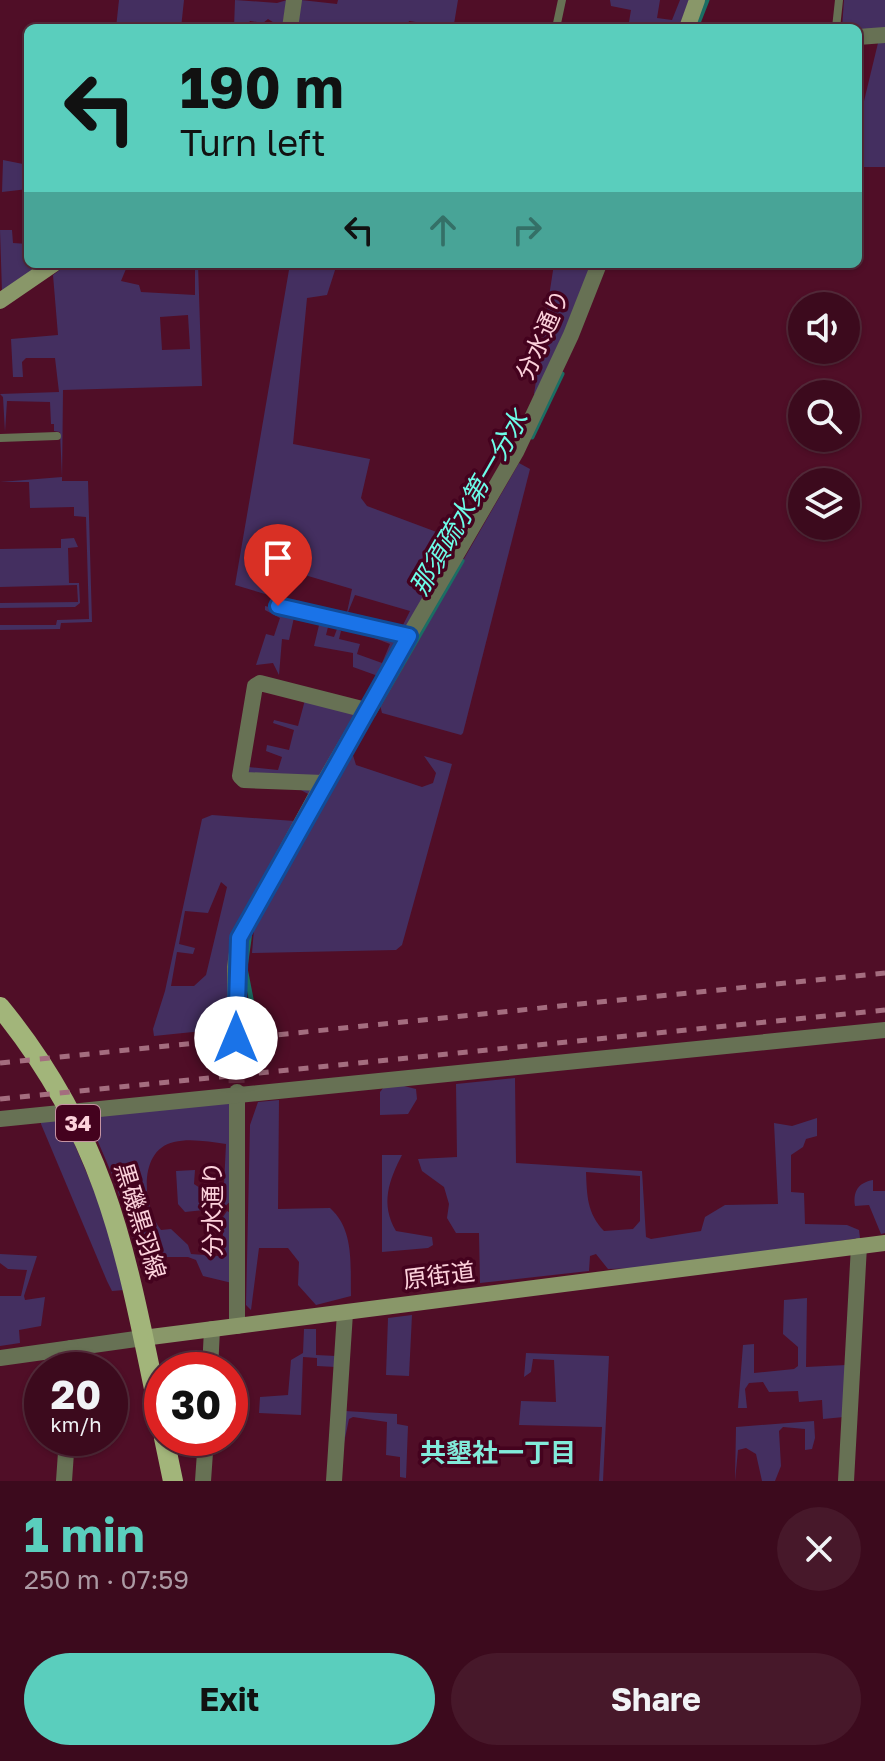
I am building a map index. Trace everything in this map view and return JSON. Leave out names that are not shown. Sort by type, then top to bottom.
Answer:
[{"type":"main road","name":"黒磯黒羽線","points":[[0,1007],[37,1055],[77,1121],[100,1174],[125,1255],[146,1352]]},
{"type":"main road","points":[[168,1456],[173,1481]]},
{"type":"street","points":[[291,24],[294,0]]},
{"type":"street","points":[[688,24],[697,0]]},
{"type":"street","points":[[862,37],[885,35]]},
{"type":"street","points":[[0,301],[48,268]]},
{"type":"street","name":"分水通り","points":[[236,1067],[235,967],[239,938],[323,783],[516,452],[571,335],[597,268]]},
{"type":"street","points":[[278,606],[409,636]]},
{"type":"street","points":[[323,783],[244,780],[240,776],[255,686],[260,683],[366,710]]},
{"type":"street","points":[[0,1119],[885,1030]]},
{"type":"street","name":"分水通り","points":[[237,1095],[237,1326]]},
{"type":"street","name":"原街道","points":[[0,1358],[885,1243]]},
{"type":"street","points":[[846,1481],[859,1246]]},
{"type":"street","points":[[334,1481],[345,1313]]},
{"type":"street","points":[[211,1352],[212,1329]]},
{"type":"street","points":[[71,1348],[71,1352]]},
{"type":"street","points":[[64,1481],[66,1456]]},
{"type":"street","points":[[203,1481],[205,1456]]},
{"type":"lane","points":[[557,24],[562,0]]},
{"type":"lane","points":[[836,24],[839,0]]},
{"type":"lane","points":[[0,438],[57,436]]},
{"type":"shaded area","points":[[119,0],[184,0],[181,24],[116,24]]},
{"type":"shaded area","points":[[235,0],[277,3],[287,0],[283,24],[268,19],[263,23],[250,21],[248,24],[234,24]]},
{"type":"shaded area","points":[[301,0],[337,4],[338,0],[458,0],[454,24],[409,21],[408,24],[297,24]]},
{"type":"shaded area","points":[[610,0],[660,0],[657,18],[672,20],[680,0],[689,0],[680,24],[629,24],[631,10],[611,6]]},
{"type":"shaded area","points":[[844,0],[885,0],[885,30],[862,29],[862,24],[842,24]]},
{"type":"shaded area","points":[[885,42],[885,167],[862,167],[862,109],[878,43]]},
{"type":"shaded area","points":[[3,160],[24,164],[24,189],[2,192]]},
{"type":"shaded area","points":[[0,230],[12,230],[13,243],[24,244],[24,268],[37,268],[2,292]]},
{"type":"shaded area","points":[[63,268],[126,268],[121,281],[139,285],[141,292],[195,295],[195,268],[198,268],[202,386],[63,390],[62,481],[88,481],[92,622],[61,623],[60,629],[0,630],[0,625],[56,625],[57,620],[89,619],[86,517],[74,516],[74,507],[30,508],[29,482],[0,482],[62,477],[60,432],[54,431],[54,424],[51,424],[50,402],[7,401],[5,432],[3,397],[0,394],[59,392],[55,358],[26,358],[22,362],[23,377],[13,377],[11,339],[58,335],[53,275]],"holes":[[[188,315],[190,349],[162,350],[160,317]]]},
{"type":"shaded area","points":[[289,268],[336,268],[327,295],[307,298],[293,444],[370,459],[361,498],[367,506],[458,540],[405,632],[395,626],[403,625],[410,611],[355,595],[346,617],[352,589],[298,573],[291,591],[282,599],[235,585]],"holes":[[[262,539],[286,545],[281,567],[248,559],[250,549],[259,550]]]},
{"type":"shaded area","points":[[553,268],[594,268],[538,394],[534,394]]},
{"type":"shaded area","points":[[519,463],[530,469],[463,733],[461,735],[382,713],[380,705]]},
{"type":"shaded area","points":[[74,538],[78,547],[68,548],[69,583],[79,583],[80,603],[75,607],[0,608],[0,603],[78,602],[77,585],[0,587],[0,549],[61,548],[61,539]]},
{"type":"shaded area","points":[[265,606],[295,613],[289,640],[282,639],[279,675],[273,663],[256,665],[266,634],[274,636],[280,618],[265,610]]},
{"type":"shaded area","points":[[320,621],[329,623],[326,635],[334,637],[337,629],[341,631],[339,639],[360,644],[357,654],[382,663],[390,644],[364,634],[365,630],[394,639],[397,644],[378,676],[353,667],[353,653],[314,646]]},
{"type":"shaded area","points":[[305,700],[353,711],[355,716],[321,778],[247,773],[248,767],[278,770],[282,757],[266,751],[267,745],[289,750],[294,730],[273,723],[274,720],[298,726]]},
{"type":"shaded area","points":[[352,752],[356,765],[422,787],[433,783],[436,773],[424,756],[452,764],[402,945],[396,950],[252,953],[254,929],[264,906]]},
{"type":"shaded area","points":[[310,789],[313,793],[235,934],[232,1028],[154,1036],[153,1029],[165,991],[202,819],[212,815],[294,821],[308,794],[301,790]],"holes":[[[221,882],[227,887],[206,975],[194,986],[171,986],[177,952],[193,954],[195,948],[179,944],[185,911],[208,913]]]},
{"type":"shaded area","points":[[515,1078],[516,1163],[642,1171],[646,1237],[651,1239],[701,1231],[705,1217],[725,1205],[778,1204],[774,1123],[792,1126],[817,1118],[817,1136],[806,1139],[803,1147],[791,1155],[791,1192],[804,1193],[805,1224],[847,1225],[859,1230],[860,1238],[647,1268],[608,1269],[596,1254],[590,1256],[589,1271],[480,1283],[479,1233],[456,1233],[447,1218],[449,1204],[444,1187],[422,1171],[418,1159],[457,1157],[456,1084]],"holes":[[[586,1172],[640,1176],[640,1221],[633,1229],[604,1231],[591,1211]]]},
{"type":"shaded area","points":[[400,1085],[416,1089],[417,1099],[408,1114],[380,1115],[380,1092],[384,1087]]},
{"type":"shaded area","points":[[279,1100],[278,1209],[330,1208],[338,1217],[350,1249],[351,1296],[316,1305],[298,1285],[299,1262],[288,1248],[259,1248],[251,1310],[246,1305],[250,1125],[258,1102]]},
{"type":"shaded area","points":[[232,1102],[232,1200],[223,1208],[185,1212],[178,1204],[176,1171],[195,1170],[194,1184],[200,1188],[217,1190],[224,1185],[226,1144],[187,1140],[162,1147],[154,1156],[149,1168],[147,1195],[161,1230],[171,1229],[188,1245],[191,1254],[218,1256],[223,1251],[223,1217],[227,1211],[233,1214],[232,1283],[203,1276],[196,1260],[188,1257],[139,1257],[114,1179],[87,1116]]},
{"type":"shaded area","points":[[63,1117],[101,1207],[124,1290],[112,1291],[107,1281],[41,1124],[41,1119]]},
{"type":"shaded area","points":[[382,1155],[402,1155],[388,1192],[391,1221],[396,1231],[432,1237],[433,1245],[428,1248],[382,1252]]},
{"type":"shaded area","points":[[873,1180],[873,1191],[885,1191],[885,1233],[881,1234],[869,1205],[855,1206],[858,1188]]},
{"type":"shaded area","points":[[0,1254],[37,1256],[24,1296],[25,1300],[45,1297],[41,1326],[19,1330],[20,1343],[0,1346],[0,1296],[21,1296],[27,1270],[8,1269],[0,1263]]},
{"type":"shaded area","points":[[807,1298],[806,1367],[846,1365],[844,1417],[823,1419],[822,1400],[799,1402],[798,1391],[769,1392],[763,1382],[749,1383],[745,1389],[747,1408],[738,1408],[743,1345],[754,1344],[754,1373],[794,1369],[798,1366],[798,1347],[783,1334],[784,1300]]},
{"type":"shaded area","points":[[412,1315],[409,1376],[386,1375],[388,1318]]},
{"type":"shaded area","points":[[304,1329],[316,1329],[316,1355],[336,1356],[336,1367],[317,1366],[317,1358],[303,1357],[301,1415],[259,1413],[260,1397],[288,1395],[291,1360],[303,1353]]},
{"type":"shaded area","points":[[526,1353],[609,1356],[603,1481],[599,1481],[602,1427],[519,1425],[521,1401],[556,1402],[554,1360],[533,1359],[531,1372],[524,1377]]},
{"type":"shaded area","points":[[345,1411],[397,1414],[397,1424],[408,1426],[406,1478],[400,1477],[400,1457],[386,1455],[387,1422],[353,1417],[349,1419],[344,1443]]},
{"type":"shaded area","points":[[814,1421],[812,1449],[805,1450],[805,1429],[783,1427],[779,1431],[781,1466],[775,1481],[762,1481],[756,1454],[746,1448],[738,1450],[735,1481],[736,1427]]},
{"type":"waterway","name":"那須疏水第一分水","points":[[698,24],[707,0]]},
{"type":"waterway","name":"那須疏水第一分水","points":[[532,437],[562,374]]},
{"type":"waterway","name":"那須疏水第一分水","points":[[373,715],[462,561]]},
{"type":"waterway","name":"那須疏水第一分水","points":[[250,932],[245,968],[254,1014]]},
{"type":"tunnel","points":[[236,1067],[237,1092]]},
{"type":"railway","points":[[0,1063],[885,973]]},
{"type":"railway","points":[[0,1099],[885,1010]]},
{"type":"district","name":"共墾社一丁目","points":[[498,1453]]},
{"type":"route","points":[[236,1038],[236,951],[239,938],[316,796],[409,636],[278,606]]}]
